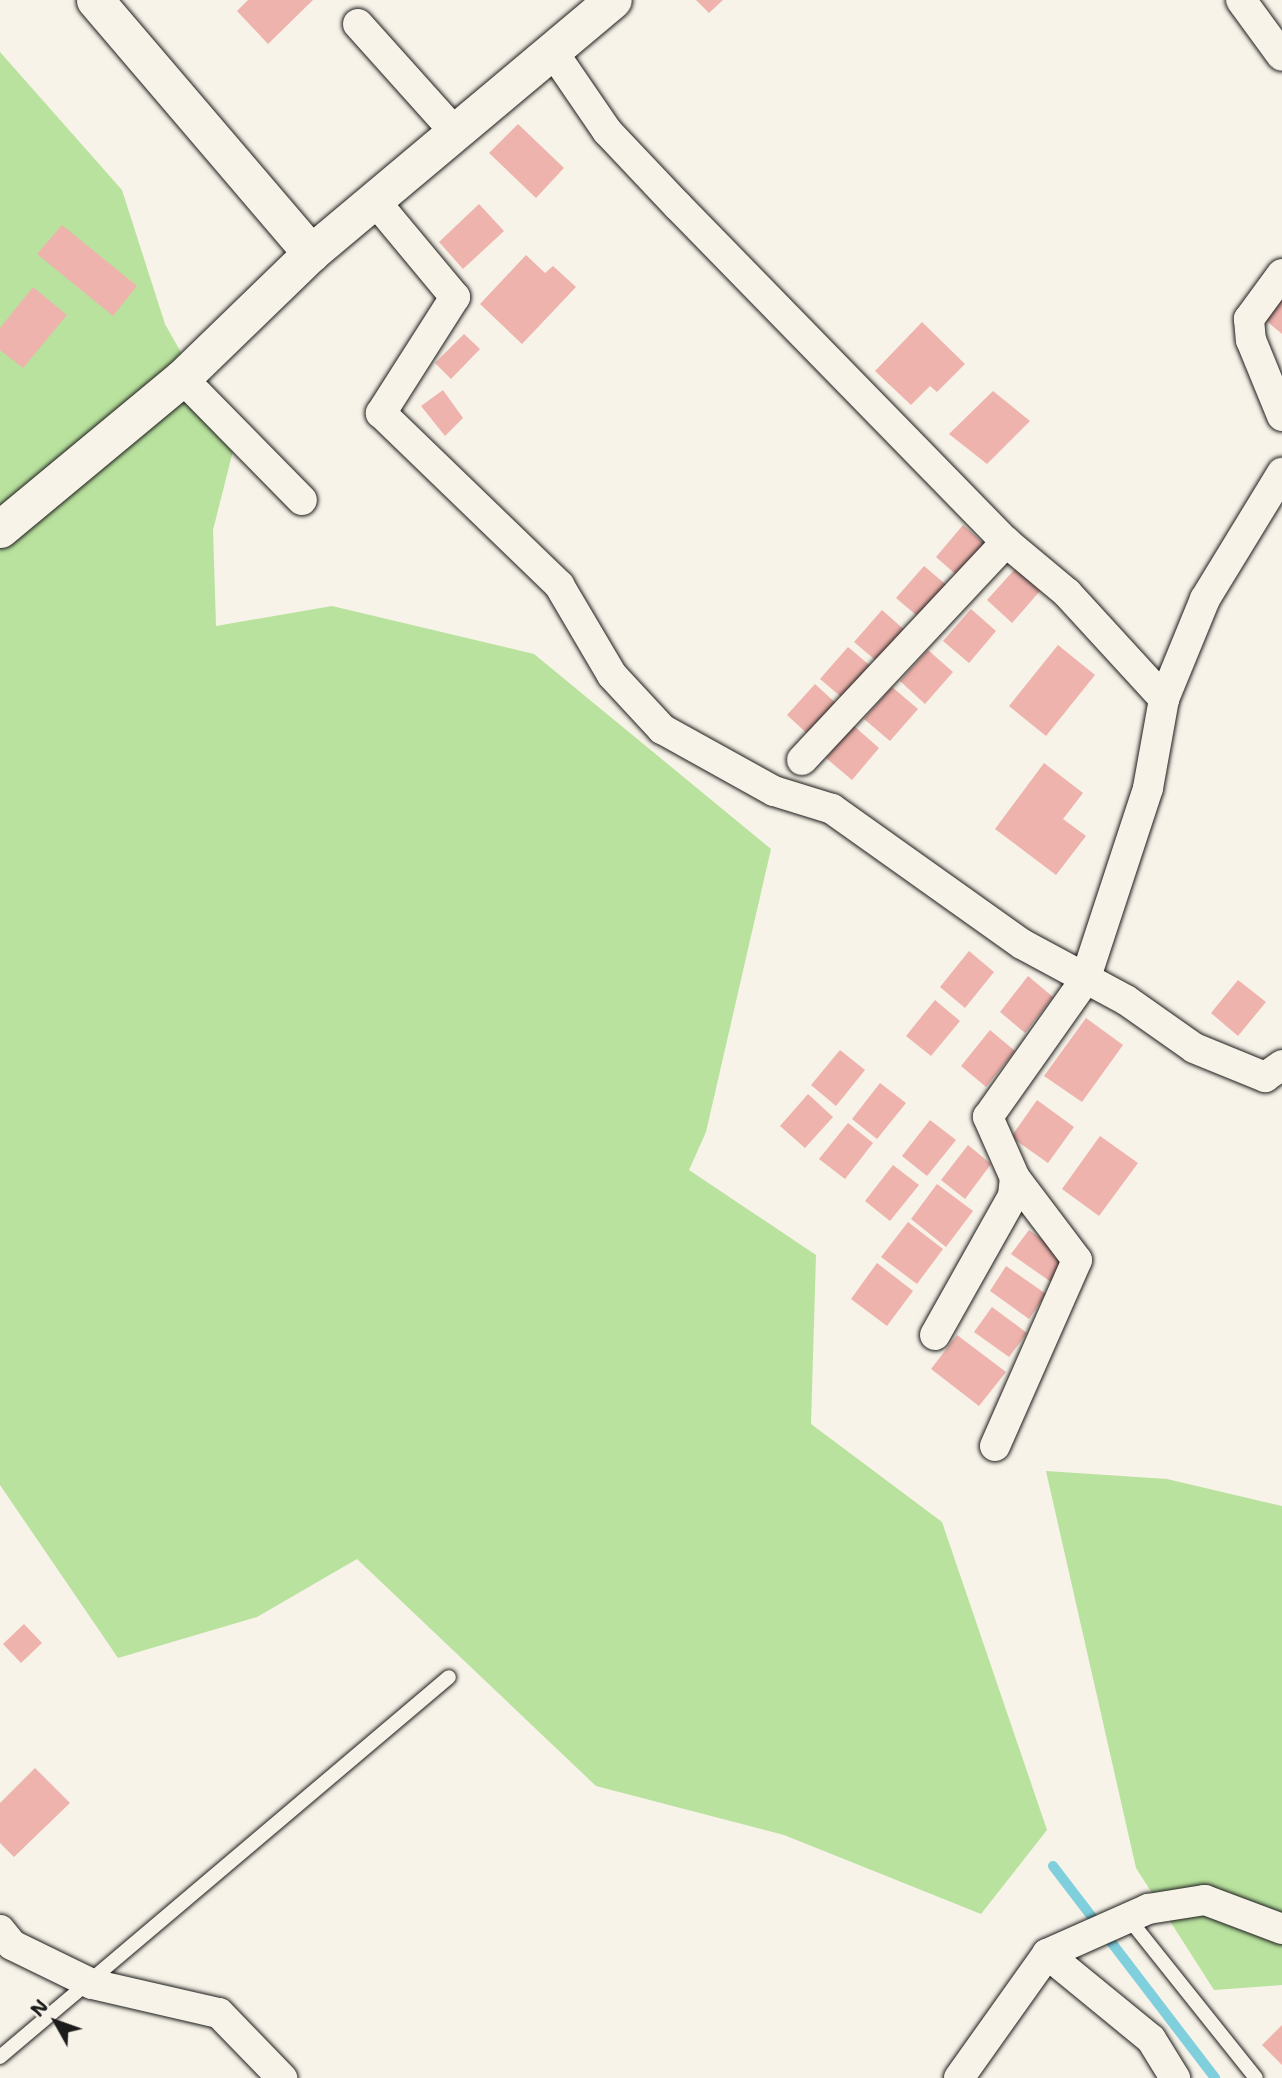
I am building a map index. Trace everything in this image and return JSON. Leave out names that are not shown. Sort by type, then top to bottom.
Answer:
[{"type":"street","points":[[95,0],[311,253]]},
{"type":"street","points":[[1241,0],[1282,56]]},
{"type":"street","points":[[0,529],[182,378],[311,253],[553,52],[609,1]]},
{"type":"street","points":[[358,24],[456,132]]},
{"type":"street","points":[[553,52],[607,131],[1006,542],[1067,593],[1164,699]]},
{"type":"street","points":[[375,201],[455,297],[381,413],[559,586],[612,675],[662,729],[774,791],[832,809],[1022,944],[1246,1074],[1265,1077],[1282,1065]]},
{"type":"street","points":[[1282,274],[1249,319],[1251,340],[1282,416]]},
{"type":"street","points":[[182,378],[302,500]]},
{"type":"street","points":[[995,1446],[1077,1261],[1015,1178],[988,1117],[1085,980],[1148,788],[1164,699],[1205,600],[1281,476]]},
{"type":"street","points":[[802,760],[1006,542]]},
{"type":"street","points":[[935,1335],[1013,1196],[1015,1178]]},
{"type":"street","points":[[959,2078],[1047,1954],[1129,1919],[1205,1900],[1282,1930]]},
{"type":"street","points":[[0,1930],[12,1945],[92,1984],[219,2012],[282,2078]]},
{"type":"street","points":[[1047,1954],[1151,2039],[1175,2078]]},
{"type":"lane","points":[[0,2057],[92,1984],[449,1677]]},
{"type":"lane","points":[[1129,1919],[1256,2078]]},
{"type":"green space","points":[[0,52],[122,190],[165,324],[234,447],[213,530],[216,626],[332,606],[534,654],[771,849],[706,1132],[689,1170],[816,1255],[811,1424],[942,1522],[1047,1830],[981,1914],[784,1835],[596,1786],[357,1559],[257,1617],[118,1658],[0,1485]]},
{"type":"green space","points":[[1046,1471],[1167,1479],[1282,1506],[1282,1985],[1214,1990],[1136,1868]]},
{"type":"building","points":[[248,0],[313,0],[268,44],[237,11]]},
{"type":"building","points":[[696,0],[723,0],[709,13]]},
{"type":"building","points":[[518,124],[564,168],[536,198],[489,153]]},
{"type":"building","points":[[479,204],[504,231],[463,269],[439,242]]},
{"type":"building","points":[[62,225],[137,286],[113,316],[37,254]]},
{"type":"building","points":[[526,255],[545,273],[553,266],[576,287],[522,344],[480,304]]},
{"type":"building","points":[[33,287],[67,315],[23,368],[0,350],[0,328]]},
{"type":"building","points":[[1282,297],[1282,334],[1263,318]]},
{"type":"building","points":[[922,322],[965,364],[937,392],[930,386],[911,405],[875,371]]},
{"type":"building","points":[[464,334],[480,349],[451,379],[435,363]]},
{"type":"building","points":[[443,390],[463,418],[445,436],[421,406]]},
{"type":"building","points":[[993,391],[1030,421],[987,464],[949,434]]},
{"type":"building","points":[[963,525],[989,548],[961,579],[936,557]]},
{"type":"building","points":[[924,566],[950,588],[922,620],[896,598]]},
{"type":"building","points":[[1015,569],[1040,591],[1012,623],[987,600]]},
{"type":"building","points":[[971,609],[996,631],[969,663],[943,641]]},
{"type":"building","points":[[882,610],[908,633],[880,664],[854,642]]},
{"type":"building","points":[[1058,645],[1095,675],[1046,736],[1009,706]]},
{"type":"building","points":[[848,647],[874,669],[846,701],[820,679]]},
{"type":"building","points":[[928,650],[953,672],[925,704],[900,681]]},
{"type":"building","points":[[815,684],[840,707],[812,738],[787,715]]},
{"type":"building","points":[[892,687],[918,709],[890,741],[864,719]]},
{"type":"building","points":[[854,726],[879,748],[852,780],[826,758]]},
{"type":"building","points":[[1044,763],[1083,793],[1063,819],[1086,836],[1056,875],[995,829]]},
{"type":"building","points":[[969,951],[994,972],[965,1008],[940,987]]},
{"type":"building","points":[[1028,976],[1053,997],[1025,1033],[1000,1012]]},
{"type":"building","points":[[1238,980],[1266,1002],[1238,1036],[1211,1013]]},
{"type":"building","points":[[935,1000],[960,1021],[931,1056],[906,1036]]},
{"type":"building","points":[[1086,1018],[1123,1045],[1082,1102],[1044,1076]]},
{"type":"building","points":[[990,1030],[1015,1051],[986,1087],[961,1066]]},
{"type":"building","points":[[840,1050],[865,1070],[836,1106],[811,1085]]},
{"type":"building","points":[[880,1083],[906,1103],[877,1139],[852,1119]]},
{"type":"building","points":[[808,1094],[833,1117],[805,1148],[780,1126]]},
{"type":"building","points":[[1037,1100],[1074,1127],[1048,1163],[1011,1137]]},
{"type":"building","points":[[930,1120],[956,1140],[927,1176],[902,1156]]},
{"type":"building","points":[[848,1123],[873,1143],[845,1179],[819,1159]]},
{"type":"building","points":[[1100,1136],[1138,1163],[1099,1216],[1062,1189]]},
{"type":"building","points":[[968,1145],[991,1164],[965,1199],[941,1180]]},
{"type":"building","points":[[893,1165],[919,1185],[890,1221],[865,1201]]},
{"type":"building","points":[[937,1184],[973,1211],[946,1247],[911,1219]]},
{"type":"building","points":[[908,1222],[943,1249],[917,1284],[881,1257]]},
{"type":"building","points":[[1029,1230],[1068,1258],[1051,1282],[1011,1254]]},
{"type":"building","points":[[877,1263],[913,1291],[887,1326],[851,1299]]},
{"type":"building","points":[[1006,1266],[1046,1294],[1029,1319],[990,1291]]},
{"type":"building","points":[[992,1307],[1027,1333],[1009,1357],[974,1332]]},
{"type":"building","points":[[957,1335],[1006,1372],[979,1406],[931,1369]]},
{"type":"building","points":[[24,1624],[42,1643],[21,1663],[3,1644]]},
{"type":"building","points":[[35,1768],[70,1803],[14,1857],[0,1843],[0,1803]]},
{"type":"building","points":[[1282,2025],[1282,2065],[1262,2045]]},
{"type":"waterway","points":[[1053,1866],[1215,2078]]}]
